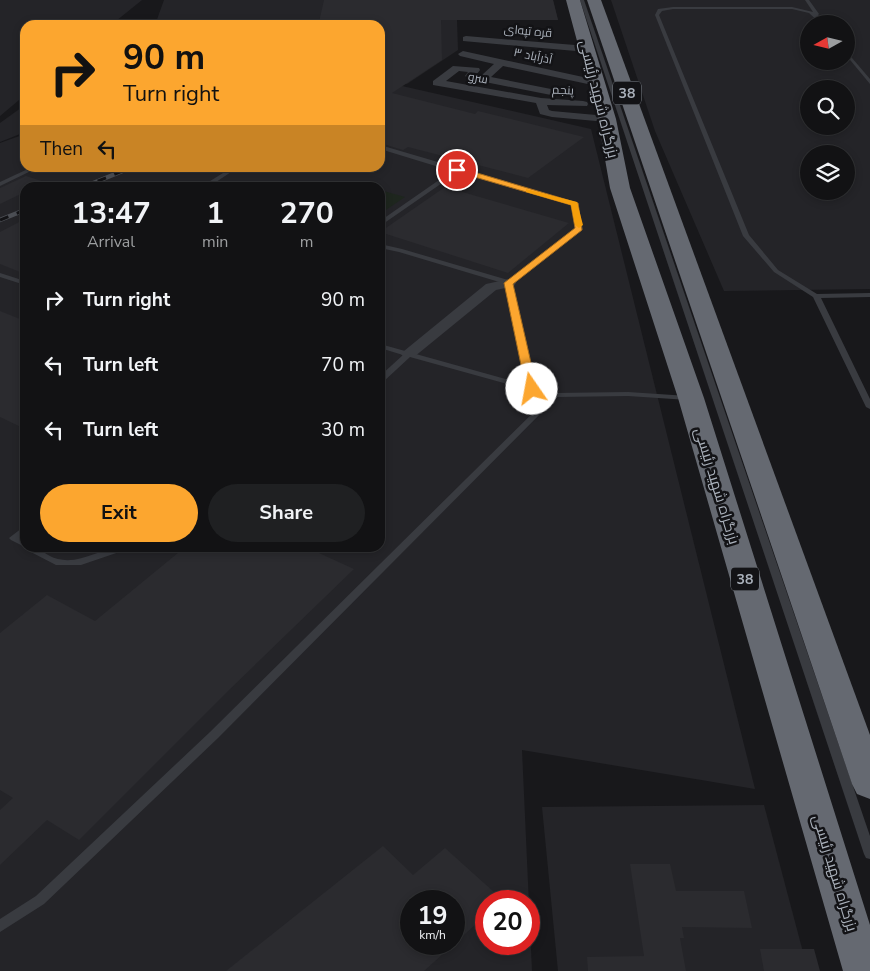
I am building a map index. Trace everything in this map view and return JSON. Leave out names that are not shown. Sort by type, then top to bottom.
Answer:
[{"type":"highway","name":"بزرگراه شهید رئیسی","points":[[573,0],[607,119],[620,188],[690,398],[864,971]]},
{"type":"highway","name":"بزرگراه شهید رئیسی","points":[[594,0],[870,784]]},
{"type":"highway","points":[[620,188],[640,195],[652,193],[659,186]]},
{"type":"highway","points":[[631,220],[638,214],[654,211],[670,217]]},
{"type":"street","name":"قره تپه‌ای","points":[[465,36],[504,37],[587,49]]},
{"type":"street","points":[[546,72],[563,60],[553,52]]},
{"type":"street","name":"۳ آذرآباد","points":[[463,54],[515,63],[526,68],[597,83]]},
{"type":"street","points":[[484,78],[501,62]]},
{"type":"street","name":"سرو","points":[[484,78],[470,76],[475,70],[458,68],[437,83],[540,101]]},
{"type":"street","points":[[493,93],[510,83],[526,68]]},
{"type":"street","points":[[484,78],[559,90],[580,87]]},
{"type":"street","points":[[559,90],[540,101],[544,112],[607,119]]},
{"type":"street","name":"پنجم","points":[[540,101],[583,104]]},
{"type":"street","points":[[409,354],[491,287],[509,283]]},
{"type":"lane","points":[[582,0],[870,854]]},
{"type":"lane","points":[[807,0],[816,14]]},
{"type":"lane","points":[[816,14],[792,8],[673,8],[660,10],[657,15],[746,236],[776,271],[816,296],[870,407]]},
{"type":"lane","points":[[855,63],[870,82]]},
{"type":"lane","points":[[385,148],[574,203],[580,228],[509,283]]},
{"type":"lane","points":[[385,220],[457,170]]},
{"type":"lane","points":[[0,184],[26,172]]},
{"type":"lane","points":[[212,182],[228,172]]},
{"type":"lane","points":[[385,247],[509,283]]},
{"type":"lane","points":[[0,275],[20,282]]},
{"type":"lane","points":[[509,283],[532,389]]},
{"type":"lane","points":[[816,296],[870,295]]},
{"type":"lane","points":[[385,347],[555,395],[628,394],[690,398]]},
{"type":"lane","points":[[385,376],[409,354]]},
{"type":"lane","points":[[0,926],[40,900],[207,741],[555,395]]},
{"type":"lane","points":[[20,534],[14,538],[20,541]]},
{"type":"lane","points":[[37,552],[56,562],[81,562],[110,552]]},
{"type":"shaded area","points":[[0,0],[142,0],[117,20],[20,20],[20,99],[0,116]]},
{"type":"shaded area","points":[[164,0],[553,0],[558,20],[457,20],[458,50],[407,84],[385,79],[385,20],[157,20]]},
{"type":"shaded area","points":[[611,0],[870,0],[870,289],[724,291],[655,131]]},
{"type":"shaded area","points":[[385,82],[591,129],[755,789],[522,750],[528,890],[475,890],[475,955],[531,955],[532,971],[0,971],[0,143],[20,136],[20,172],[385,172]]},
{"type":"shaded area","points":[[20,109],[20,134],[0,142],[0,123]]},
{"type":"shaded area","points":[[385,191],[405,197],[385,211]]},
{"type":"shaded area","points":[[764,805],[808,971],[558,971],[542,807]]},
{"type":"building","points":[[324,0],[553,0],[558,20],[441,20],[442,60],[392,93],[475,114],[478,111],[584,137],[528,178],[408,147],[403,150],[385,145],[385,20],[319,20]]},
{"type":"building","points":[[26,176],[45,182],[20,182],[20,194],[0,204],[0,188]]},
{"type":"building","points":[[445,187],[569,223],[508,273],[385,234],[385,229]]},
{"type":"building","points":[[20,222],[20,272],[0,264],[0,232]]},
{"type":"building","points":[[0,311],[20,319],[20,427],[0,417]]},
{"type":"building","points":[[179,552],[317,552],[354,569],[228,691],[79,840],[47,820],[0,865],[0,810],[13,798],[0,790],[0,633],[47,595],[95,621]]},
{"type":"building","points":[[383,846],[413,875],[445,848],[492,890],[475,890],[475,925],[465,934],[465,890],[400,890],[400,955],[442,955],[424,971],[226,971]]},
{"type":"building","points":[[630,864],[670,864],[676,891],[744,891],[752,928],[682,927],[684,938],[680,938],[686,971],[588,971],[587,957],[644,956]]},
{"type":"building","points":[[760,949],[814,949],[820,971],[764,971]]},
{"type":"railway","points":[[96,182],[120,172]]},
{"type":"railway","points":[[0,220],[20,212]]},
{"type":"slow traffic","points":[[529,191],[574,203],[579,225]]},
{"type":"route","points":[[457,170],[574,203],[580,228],[509,283],[532,389]]}]
